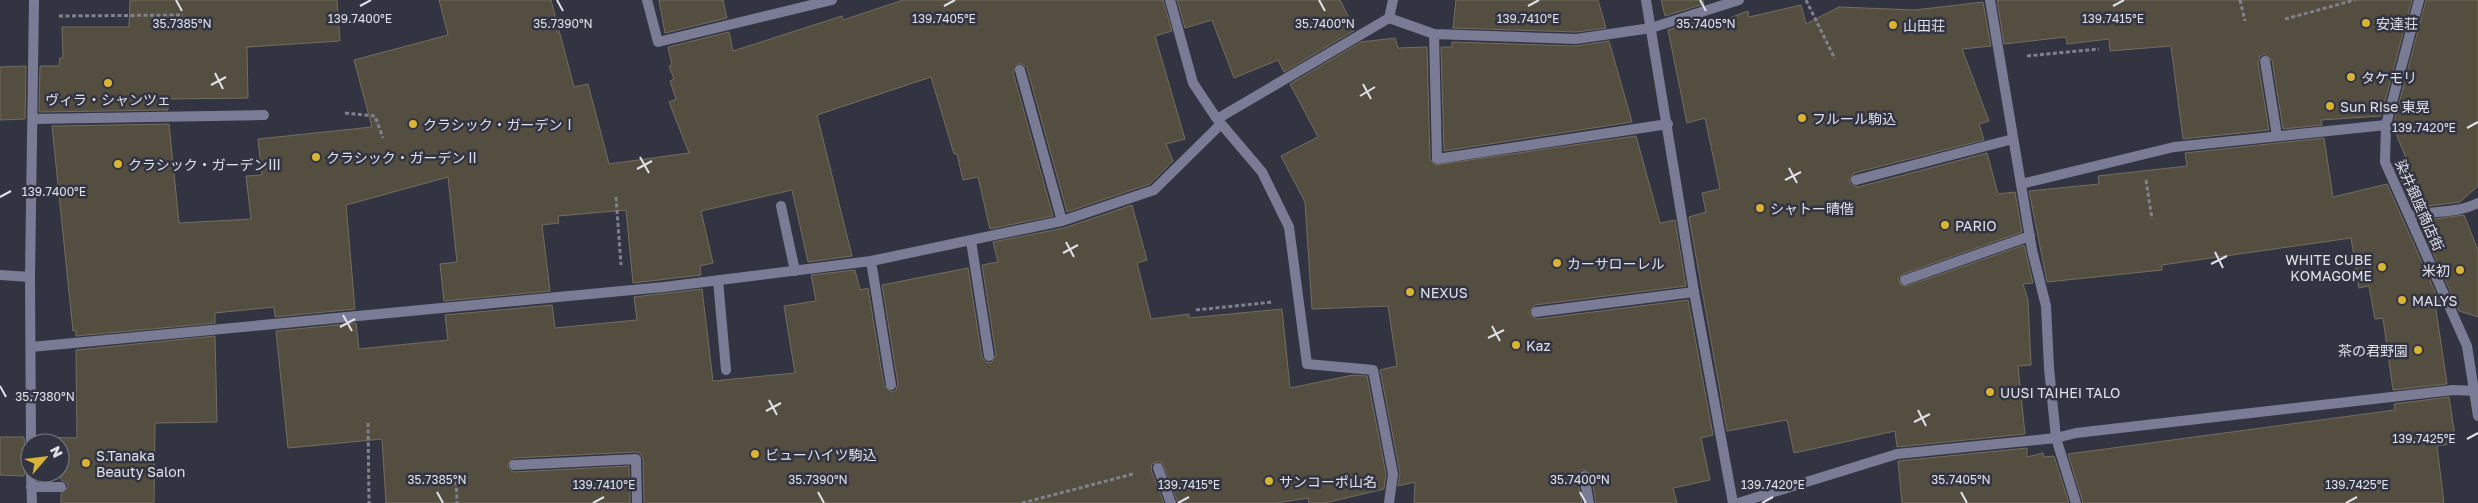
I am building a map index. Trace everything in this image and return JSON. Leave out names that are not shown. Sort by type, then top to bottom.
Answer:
[{"type":"street","points":[[31,433],[30,277],[34,0]]},
{"type":"street","points":[[647,0],[658,42],[832,0]]},
{"type":"street","points":[[1170,0],[1193,83],[1219,122],[1262,172],[1289,227],[1307,364],[1373,370],[1393,474],[1388,503]]},
{"type":"street","points":[[31,347],[623,291],[795,271],[871,261],[1062,221],[1154,190],[1219,122],[1389,18],[1392,0]]},
{"type":"street","points":[[1646,0],[1668,124],[1694,292],[1733,503]]},
{"type":"street","points":[[1389,18],[1434,34],[1576,39],[1651,28],[1739,0]]},
{"type":"street","points":[[1990,0],[2030,236],[2046,306],[2049,368],[2056,438],[2076,503]]},
{"type":"street","name":"染井銀座商店街","points":[[2419,0],[2386,125],[2385,162],[2467,346],[2477,391],[2478,416]]},
{"type":"street","points":[[1434,34],[1437,159],[1668,124]]},
{"type":"street","points":[[2265,61],[2276,136]]},
{"type":"street","points":[[1020,70],[1062,221]]},
{"type":"street","points":[[33,119],[264,115]]},
{"type":"street","points":[[2021,184],[2174,146],[2386,125]]},
{"type":"street","points":[[1856,180],[2013,140]]},
{"type":"street","points":[[2410,216],[2428,211],[2466,210],[2478,204]]},
{"type":"street","points":[[780,206],[795,271]]},
{"type":"street","points":[[1905,280],[2030,236]]},
{"type":"street","points":[[971,241],[989,356]]},
{"type":"street","points":[[871,261],[891,385]]},
{"type":"street","points":[[0,276],[30,277]]},
{"type":"street","points":[[718,280],[726,370]]},
{"type":"street","points":[[1536,312],[1694,292]]},
{"type":"street","points":[[1738,503],[1897,454],[2056,438],[2076,433],[2453,390],[2477,391]]},
{"type":"street","points":[[514,465],[636,459],[637,503]]},
{"type":"street","points":[[1158,468],[1171,503]]},
{"type":"street","points":[[1584,476],[1589,503]]},
{"type":"street","points":[[32,483],[32,503]]},
{"type":"street","points":[[32,487],[61,487]]},
{"type":"path","points":[[1806,0],[1835,59]]},
{"type":"path","points":[[2240,0],[2245,21]]},
{"type":"path","points":[[2285,19],[2355,0]]},
{"type":"path","points":[[34,17],[184,15]]},
{"type":"path","points":[[1999,59],[2099,48]]},
{"type":"path","points":[[345,113],[375,116],[383,138]]},
{"type":"path","points":[[2142,155],[2152,219]]},
{"type":"path","points":[[616,197],[623,291]]},
{"type":"path","points":[[1196,310],[1298,299]]},
{"type":"path","points":[[368,423],[369,503]]},
{"type":"path","points":[[1022,503],[1158,468]]},
{"type":"path","points":[[456,475],[457,503]]},
{"type":"building","points":[[130,0],[337,0],[340,41],[247,47],[248,98],[167,99],[168,110],[39,112],[40,66],[59,66],[60,58],[63,58],[62,27],[129,27]]},
{"type":"building","points":[[439,0],[551,0],[574,87],[588,84],[609,164],[689,153],[669,102],[676,99],[670,81],[674,79],[669,66],[672,65],[668,47],[729,32],[733,51],[842,16],[843,20],[903,0],[1163,0],[1172,31],[1155,36],[1185,139],[1166,144],[1173,161],[1150,184],[1067,212],[1027,68],[1022,64],[1018,64],[1013,72],[1053,216],[990,229],[978,177],[963,180],[957,154],[954,154],[931,77],[817,115],[852,256],[808,262],[792,190],[701,211],[713,263],[700,266],[701,275],[633,283],[626,210],[558,216],[559,223],[542,225],[550,291],[444,301],[440,264],[457,262],[448,177],[346,205],[355,309],[275,317],[274,307],[215,313],[215,323],[76,336],[76,330],[73,331],[52,126],[169,124],[179,223],[251,219],[246,176],[262,175],[258,139],[372,127],[354,60],[448,35]]},
{"type":"building","points":[[659,0],[723,0],[727,18],[665,33]]},
{"type":"building","points":[[1177,0],[1340,0],[1355,30],[1284,72],[1278,60],[1234,78],[1212,20],[1185,28]]},
{"type":"building","points":[[1456,0],[1598,0],[1606,28],[1576,32],[1453,28]]},
{"type":"building","points":[[1661,0],[1703,0],[1704,4],[1665,16]]},
{"type":"building","points":[[1997,0],[2412,0],[2381,116],[2321,120],[2322,125],[2283,129],[2272,60],[2264,54],[2260,56],[2258,62],[2269,130],[2183,139],[2171,46],[2110,51],[2109,39],[2067,44],[2066,37],[2004,44]]},
{"type":"building","points":[[2426,0],[2478,0],[2478,186],[2460,202],[2413,208],[2401,181],[2414,178],[2393,126]]},
{"type":"building","points":[[1983,2],[1991,46],[1962,49],[1989,121],[1979,124],[1984,140],[1854,173],[1849,181],[1852,185],[1858,187],[1987,153],[1998,194],[2015,192],[2022,232],[1903,274],[1898,279],[1901,285],[1907,286],[2024,245],[2033,283],[2023,284],[2028,300],[2031,365],[2018,366],[2025,434],[1897,447],[1895,431],[1794,453],[1787,420],[1727,431],[1689,217],[1706,212],[1702,193],[1720,189],[1705,118],[1687,123],[1668,30],[1706,18],[1708,26],[1748,11],[1749,17],[1801,5],[1806,24],[1839,7],[1915,10]]},
{"type":"building","points":[[1395,38],[1398,48],[1427,47],[1430,159],[1435,165],[1636,136],[1660,223],[1675,220],[1686,286],[1535,305],[1529,312],[1531,316],[1537,319],[1688,300],[1713,435],[1701,438],[1710,480],[1673,488],[1677,503],[1596,503],[1591,474],[1583,469],[1579,471],[1577,477],[1582,503],[1414,503],[1415,482],[1398,486],[1400,473],[1380,370],[1397,366],[1388,306],[1312,309],[1305,202],[1281,156],[1318,137],[1290,84],[1361,42]]},
{"type":"building","points":[[1609,41],[1632,122],[1444,151],[1441,47],[1452,47],[1452,42],[1576,46]]},
{"type":"building","points":[[26,66],[25,119],[0,120],[0,67]]},
{"type":"building","points":[[2324,138],[2333,197],[2387,184],[2441,305],[2435,303],[2447,384],[2393,390],[2383,318],[2375,319],[2369,286],[2359,288],[2351,238],[2162,265],[2162,270],[2047,282],[2029,191],[2099,184],[2098,176],[2187,166],[2185,153]]},
{"type":"building","points":[[1132,205],[1147,260],[1137,263],[1151,319],[1189,314],[1189,318],[1282,309],[1290,388],[1353,375],[1367,376],[1386,474],[1384,489],[1325,503],[1309,503],[1308,498],[1277,503],[1178,503],[1164,466],[1159,461],[1152,464],[1151,470],[1164,503],[644,503],[643,458],[640,453],[636,452],[514,458],[507,465],[514,472],[629,466],[630,503],[386,503],[382,439],[288,448],[276,331],[356,323],[359,349],[448,340],[445,315],[552,305],[555,328],[637,320],[634,297],[702,289],[713,381],[795,373],[784,306],[816,301],[811,275],[855,270],[860,290],[868,288],[884,386],[892,392],[896,390],[898,384],[882,285],[968,268],[982,357],[986,362],[991,363],[996,355],[982,265],[998,262],[993,242],[1064,228]]},
{"type":"building","points":[[2464,215],[2478,250],[2478,317],[2459,311],[2419,221]]},
{"type":"building","points":[[215,336],[217,422],[155,423],[154,503],[61,503],[61,494],[68,487],[67,483],[70,483],[70,438],[77,438],[76,350]]},
{"type":"building","points":[[2449,397],[2456,443],[2437,446],[2444,503],[2083,503],[2068,454],[2395,410],[2394,404]]},
{"type":"building","points":[[0,437],[20,437],[20,476],[0,475]]},
{"type":"building","points":[[2027,448],[2027,457],[2043,453],[2044,457],[2054,456],[2069,503],[1902,503],[1898,461]]},
{"type":"place","name":"安達荘","points":[[2366,23]]},
{"type":"place","name":"山田荘","points":[[1893,25]]},
{"type":"place","name":"タケモリ","points":[[2351,77]]},
{"type":"place","name":"ヴィラ・シャンツェ","points":[[108,83]]},
{"type":"place","name":"Sun Rise 東晃","points":[[2330,106]]},
{"type":"place","name":"フルール駒込","points":[[1802,118]]},
{"type":"place","name":"クラシック・ガーデンⅠ","points":[[413,124]]},
{"type":"place","name":"クラシック・ガーデンⅡ","points":[[316,157]]},
{"type":"place","name":"クラシック・ガーデンⅢ","points":[[118,164]]},
{"type":"place","name":"シャトー晴偕","points":[[1760,208]]},
{"type":"place","name":"PARIO","points":[[1945,225]]},
{"type":"place","name":"カーサローレル","points":[[1557,263]]},
{"type":"place","name":"WHITE CUBE KOMAGOME","points":[[2382,267]]},
{"type":"place","name":"米初","points":[[2460,270]]},
{"type":"place","name":"NEXUS","points":[[1410,292]]},
{"type":"place","name":"MALYS","points":[[2402,300]]},
{"type":"place","name":"Kaz","points":[[1516,345]]},
{"type":"place","name":"茶の君野園","points":[[2418,350]]},
{"type":"place","name":"UUSI TAIHEI TALO","points":[[1990,392]]},
{"type":"place","name":"ビューハイツ駒込","points":[[755,454]]},
{"type":"place","name":"S.Tanaka Beauty Salon","points":[[86,463]]},
{"type":"place","name":"サンコーポ山名","points":[[1269,481]]}]
